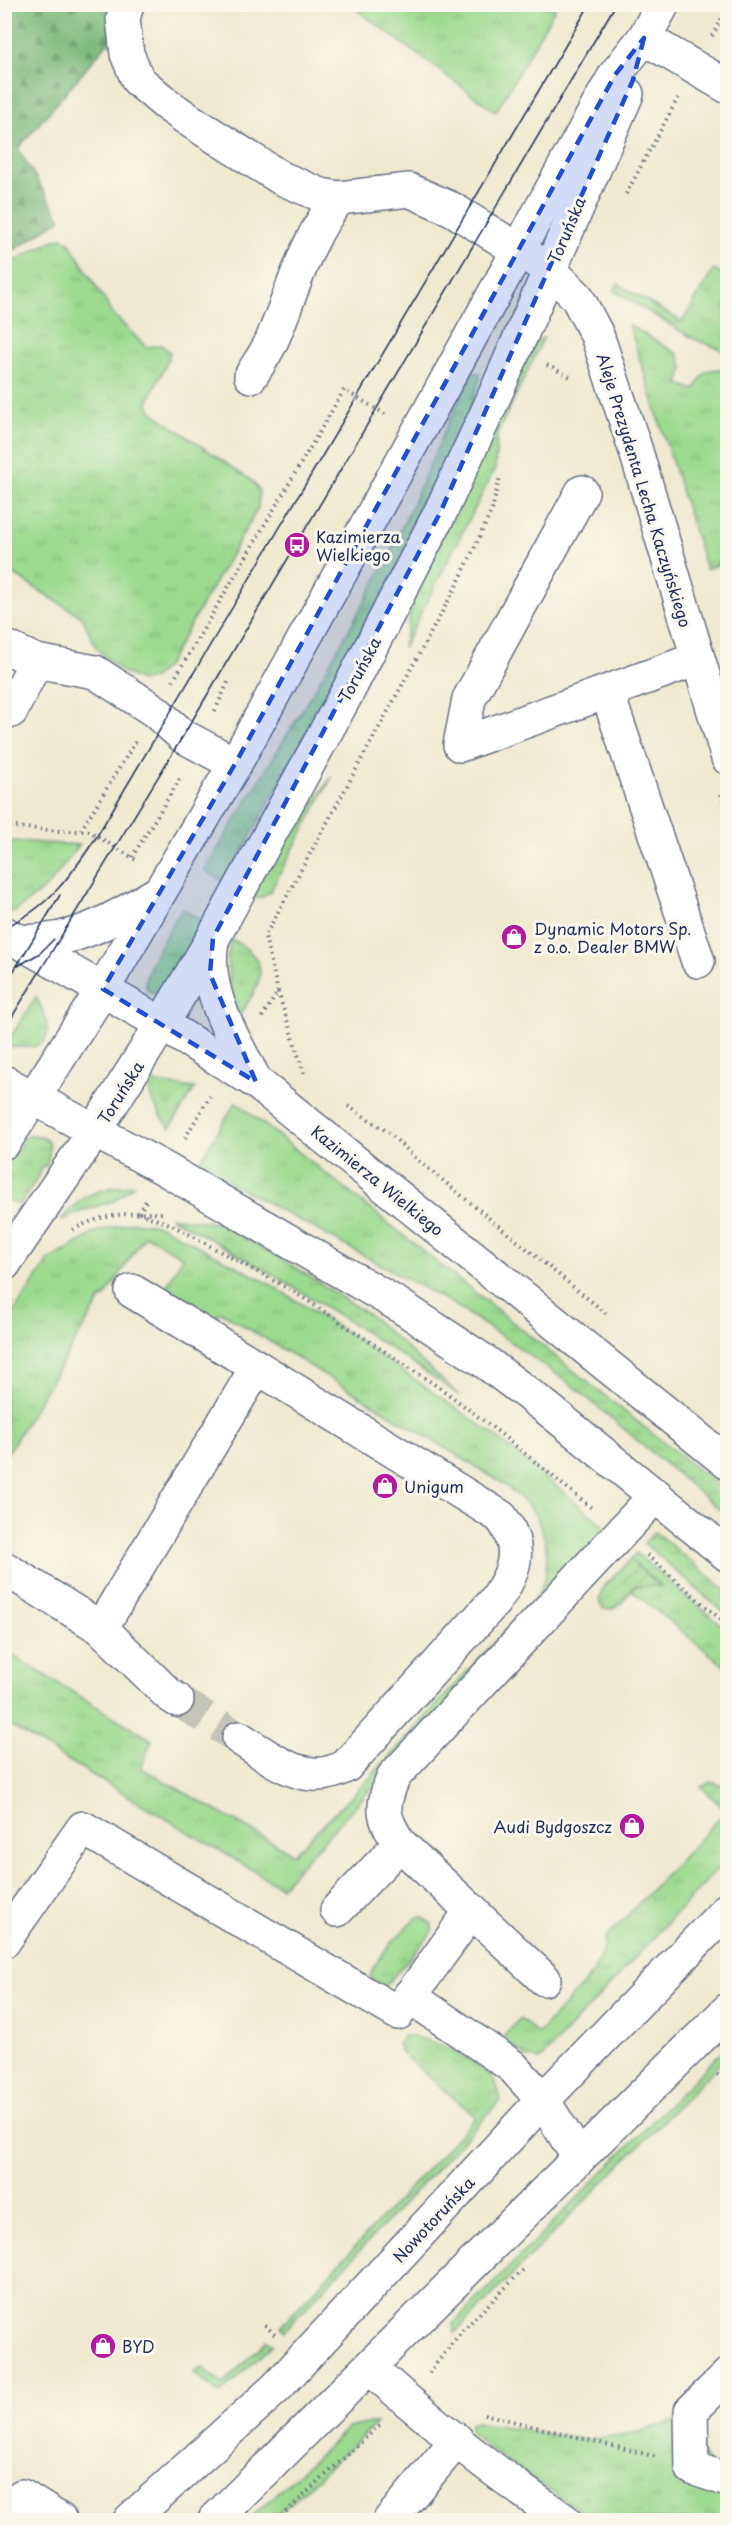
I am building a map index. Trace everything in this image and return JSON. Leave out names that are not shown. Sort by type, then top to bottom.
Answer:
[{"type":"main road","points":[[127,4],[123,19],[127,54],[138,80],[189,120],[281,178],[321,195],[339,198]]},
{"type":"main road","name":"Toruńska","points":[[4,1142],[103,989],[235,764],[615,75],[644,38],[663,4]]},
{"type":"main road","points":[[644,38],[728,87]]},
{"type":"main road","name":"Toruńska","points":[[4,1264],[94,1132],[162,1024],[213,938],[348,691],[440,513],[490,406],[633,80],[644,38]]},
{"type":"main road","name":"Aleje Prezydenta Lecha Kaczyńskiego","points":[[339,198],[409,190],[458,212],[549,269],[577,297],[597,335],[635,448],[728,758]]},
{"type":"main road","points":[[251,376],[271,342],[306,249],[323,217],[339,198]]},
{"type":"main road","points":[[582,492],[470,699],[460,745],[698,659]]},
{"type":"main road","points":[[4,646],[36,661],[95,672],[155,711],[183,736],[235,764]]},
{"type":"main road","points":[[11,711],[36,661]]},
{"type":"main road","points":[[608,692],[698,961]]},
{"type":"main road","points":[[11,937],[43,941],[85,933],[114,920],[158,892]]},
{"type":"main road","name":"Kazimierza Wielkiego","points":[[11,937],[103,989],[256,1082],[728,1463]]},
{"type":"main road","points":[[213,938],[210,974],[216,996],[256,1082]]},
{"type":"main road","points":[[4,1082],[165,1169],[397,1304],[484,1361],[548,1409],[728,1555]]},
{"type":"main road","points":[[132,1291],[494,1511],[510,1529],[515,1542],[512,1573],[494,1602],[346,1766],[332,1774],[318,1776],[299,1773],[238,1738]]},
{"type":"main road","points":[[101,1628],[257,1367]]},
{"type":"main road","points":[[544,1979],[400,1844],[387,1824],[384,1798],[394,1776],[656,1495]]},
{"type":"main road","points":[[4,1568],[101,1628],[168,1694],[177,1700]]},
{"type":"main road","points":[[4,1941],[82,1828],[398,2013],[472,1910]]},
{"type":"main road","points":[[337,1910],[400,1844]]},
{"type":"main road","name":"Nowotoruńska","points":[[130,2520],[277,2387],[543,2100],[728,1909]]},
{"type":"main road","points":[[410,1996],[512,2066],[543,2100],[579,2158]]},
{"type":"main road","points":[[215,2520],[728,2010]]},
{"type":"main road","points":[[370,2368],[505,2480],[564,2520]]},
{"type":"main road","points":[[728,2375],[691,2410],[692,2468],[728,2480]]},
{"type":"main road","points":[[390,2520],[457,2440]]},
{"type":"main road","points":[[10,2498],[60,2520]]},
{"type":"path","points":[[623,199],[728,7]]},
{"type":"path","points":[[545,364],[550,355]]},
{"type":"path","points":[[81,830],[272,516],[344,390],[418,433]]},
{"type":"path","points":[[313,1127],[304,1073],[278,992],[265,936],[458,583],[492,510],[501,470]]},
{"type":"path","points":[[4,826],[89,831],[142,864]]},
{"type":"path","points":[[256,1026],[278,992]]},
{"type":"path","points":[[304,1073],[312,1079]]},
{"type":"path","points":[[181,1144],[212,1094]]},
{"type":"path","points":[[342,1102],[388,1132],[418,1161],[613,1320]]},
{"type":"path","points":[[69,1232],[85,1223],[109,1215],[139,1213],[170,1224],[296,1293],[443,1390],[501,1434],[622,1533],[728,1626]]},
{"type":"path","points":[[708,2082],[722,2068]]},
{"type":"path","points":[[716,2073],[728,2083]]},
{"type":"path","points":[[277,2520],[406,2400],[462,2332],[527,2265]]},
{"type":"path","points":[[265,2325],[281,2341]]},
{"type":"path","points":[[481,2413],[630,2448],[692,2468]]},
{"type":"highlighted area","points":[[644,38],[633,80],[440,513],[213,938],[210,974],[256,1082],[103,989],[235,764],[615,75]]},
{"type":"green space","points":[[5,5],[140,5],[18,149],[61,219],[5,256]]},
{"type":"green space","points":[[350,5],[557,5],[496,112]]},
{"type":"green space","points":[[63,238],[69,242],[113,314],[146,347],[161,345],[170,352],[148,403],[152,412],[252,481],[259,490],[258,508],[166,667],[152,679],[141,681],[121,671],[97,649],[82,617],[5,569],[4,266],[56,239]]},
{"type":"green space","points":[[714,269],[727,277],[725,321],[727,323],[727,354],[694,339],[614,291],[618,284],[682,322]]},
{"type":"green space","points":[[629,325],[678,354],[683,368],[679,384],[695,390],[700,379],[707,372],[716,369],[727,372],[727,559],[718,562],[718,565],[706,569]]},
{"type":"green space","points":[[544,337],[497,434],[495,469],[403,648],[415,592],[533,345]]},
{"type":"green space","points":[[474,373],[479,373],[480,378],[468,416],[399,565],[225,883],[205,870],[319,682],[362,606],[395,543],[459,399]]},
{"type":"green space","points":[[332,777],[270,892],[253,899],[264,868]]},
{"type":"green space","points":[[5,841],[79,845],[50,884],[13,913],[5,909]]},
{"type":"green space","points":[[182,909],[204,922],[198,927],[198,934],[162,990],[156,993],[151,992],[146,985],[151,964]]},
{"type":"green space","points":[[231,939],[254,956],[259,965],[260,974],[253,994],[239,1017],[228,969]]},
{"type":"green space","points":[[36,997],[46,1022],[48,1031],[46,1038],[33,1046],[5,1046]]},
{"type":"green space","points":[[149,1082],[195,1088],[170,1128],[152,1100]]},
{"type":"green space","points":[[236,1102],[727,1493],[727,1516],[573,1386],[505,1338],[451,1303],[229,1182],[199,1162]]},
{"type":"green space","points":[[34,1135],[48,1142],[49,1155],[46,1166],[41,1167],[40,1174],[20,1205],[5,1199],[5,1164],[27,1136]]},
{"type":"green space","points":[[134,1185],[114,1201],[60,1221],[75,1205],[92,1194],[111,1187]]},
{"type":"green space","points":[[170,1217],[218,1223],[290,1264],[372,1317],[459,1395],[317,1302]]},
{"type":"green space","points":[[133,1222],[159,1225],[268,1283],[349,1334],[493,1434],[608,1529],[281,1887],[5,1723],[5,1651],[152,1740],[141,1768],[293,1854],[366,1782],[538,1595],[546,1572],[546,1547],[533,1512],[515,1493],[496,1479],[221,1312],[210,1321],[162,1293],[183,1257],[145,1235],[104,1299],[102,1297],[7,1454],[5,1453],[5,1325],[49,1260],[98,1231]]},
{"type":"green space","points":[[655,1532],[727,1591],[727,1615],[644,1543]]},
{"type":"green space","points":[[636,1553],[727,1630],[727,1668],[630,1589],[642,1584],[660,1585],[630,1560]]},
{"type":"green space","points":[[630,1560],[661,1586],[634,1586],[623,1602],[615,1608],[604,1609],[599,1601],[603,1587]]},
{"type":"green space","points":[[711,1782],[727,1786],[727,1805],[723,1808],[701,1787]]},
{"type":"green space","points":[[727,1805],[727,1859],[540,2060],[527,2057],[504,2039],[503,2037],[520,2018],[538,2034],[594,1972],[604,1948],[605,1939],[726,1811],[723,1808]]},
{"type":"green space","points":[[423,1917],[432,1924],[432,1931],[428,1937],[387,1984],[383,1986],[371,1980],[371,1973],[388,1948],[416,1918]]},
{"type":"green space","points":[[404,2036],[416,2037],[447,2048],[479,2066],[498,2089],[500,2101],[284,2331],[281,2326],[476,2117],[401,2053],[398,2043]]},
{"type":"green space","points":[[727,2046],[727,2056],[455,2333],[453,2324]]},
{"type":"green space","points":[[267,2340],[273,2344],[220,2394],[194,2373],[201,2367],[223,2384]]},
{"type":"green space","points":[[680,2419],[727,2494],[727,2520],[594,2520],[500,2457],[470,2432],[470,2424],[477,2422],[586,2440],[639,2432]]},
{"type":"green space","points":[[370,2423],[376,2424],[272,2520],[248,2520],[348,2428]]},
{"type":"tunnel","points":[[177,1700],[239,1738]]},
{"type":"tram line","points":[[4,927],[33,911],[58,889],[97,836],[590,4]]},
{"type":"tram line","points":[[4,1030],[183,736],[616,4]]},
{"type":"tram line","points":[[4,987],[60,895]]},
{"type":"tram line","points":[[18,966],[40,953],[54,939]]},
{"type":"place","name":"Kazimierza Wielkiego","points":[[297,545]]},
{"type":"place","name":"Dynamic Motors Sp. z o.o. Dealer BMW","points":[[514,937]]},
{"type":"place","name":"Unigum","points":[[385,1486]]},
{"type":"place","name":"Audi Bydgoszcz","points":[[632,1826]]},
{"type":"place","name":"BYD","points":[[103,2346]]}]
